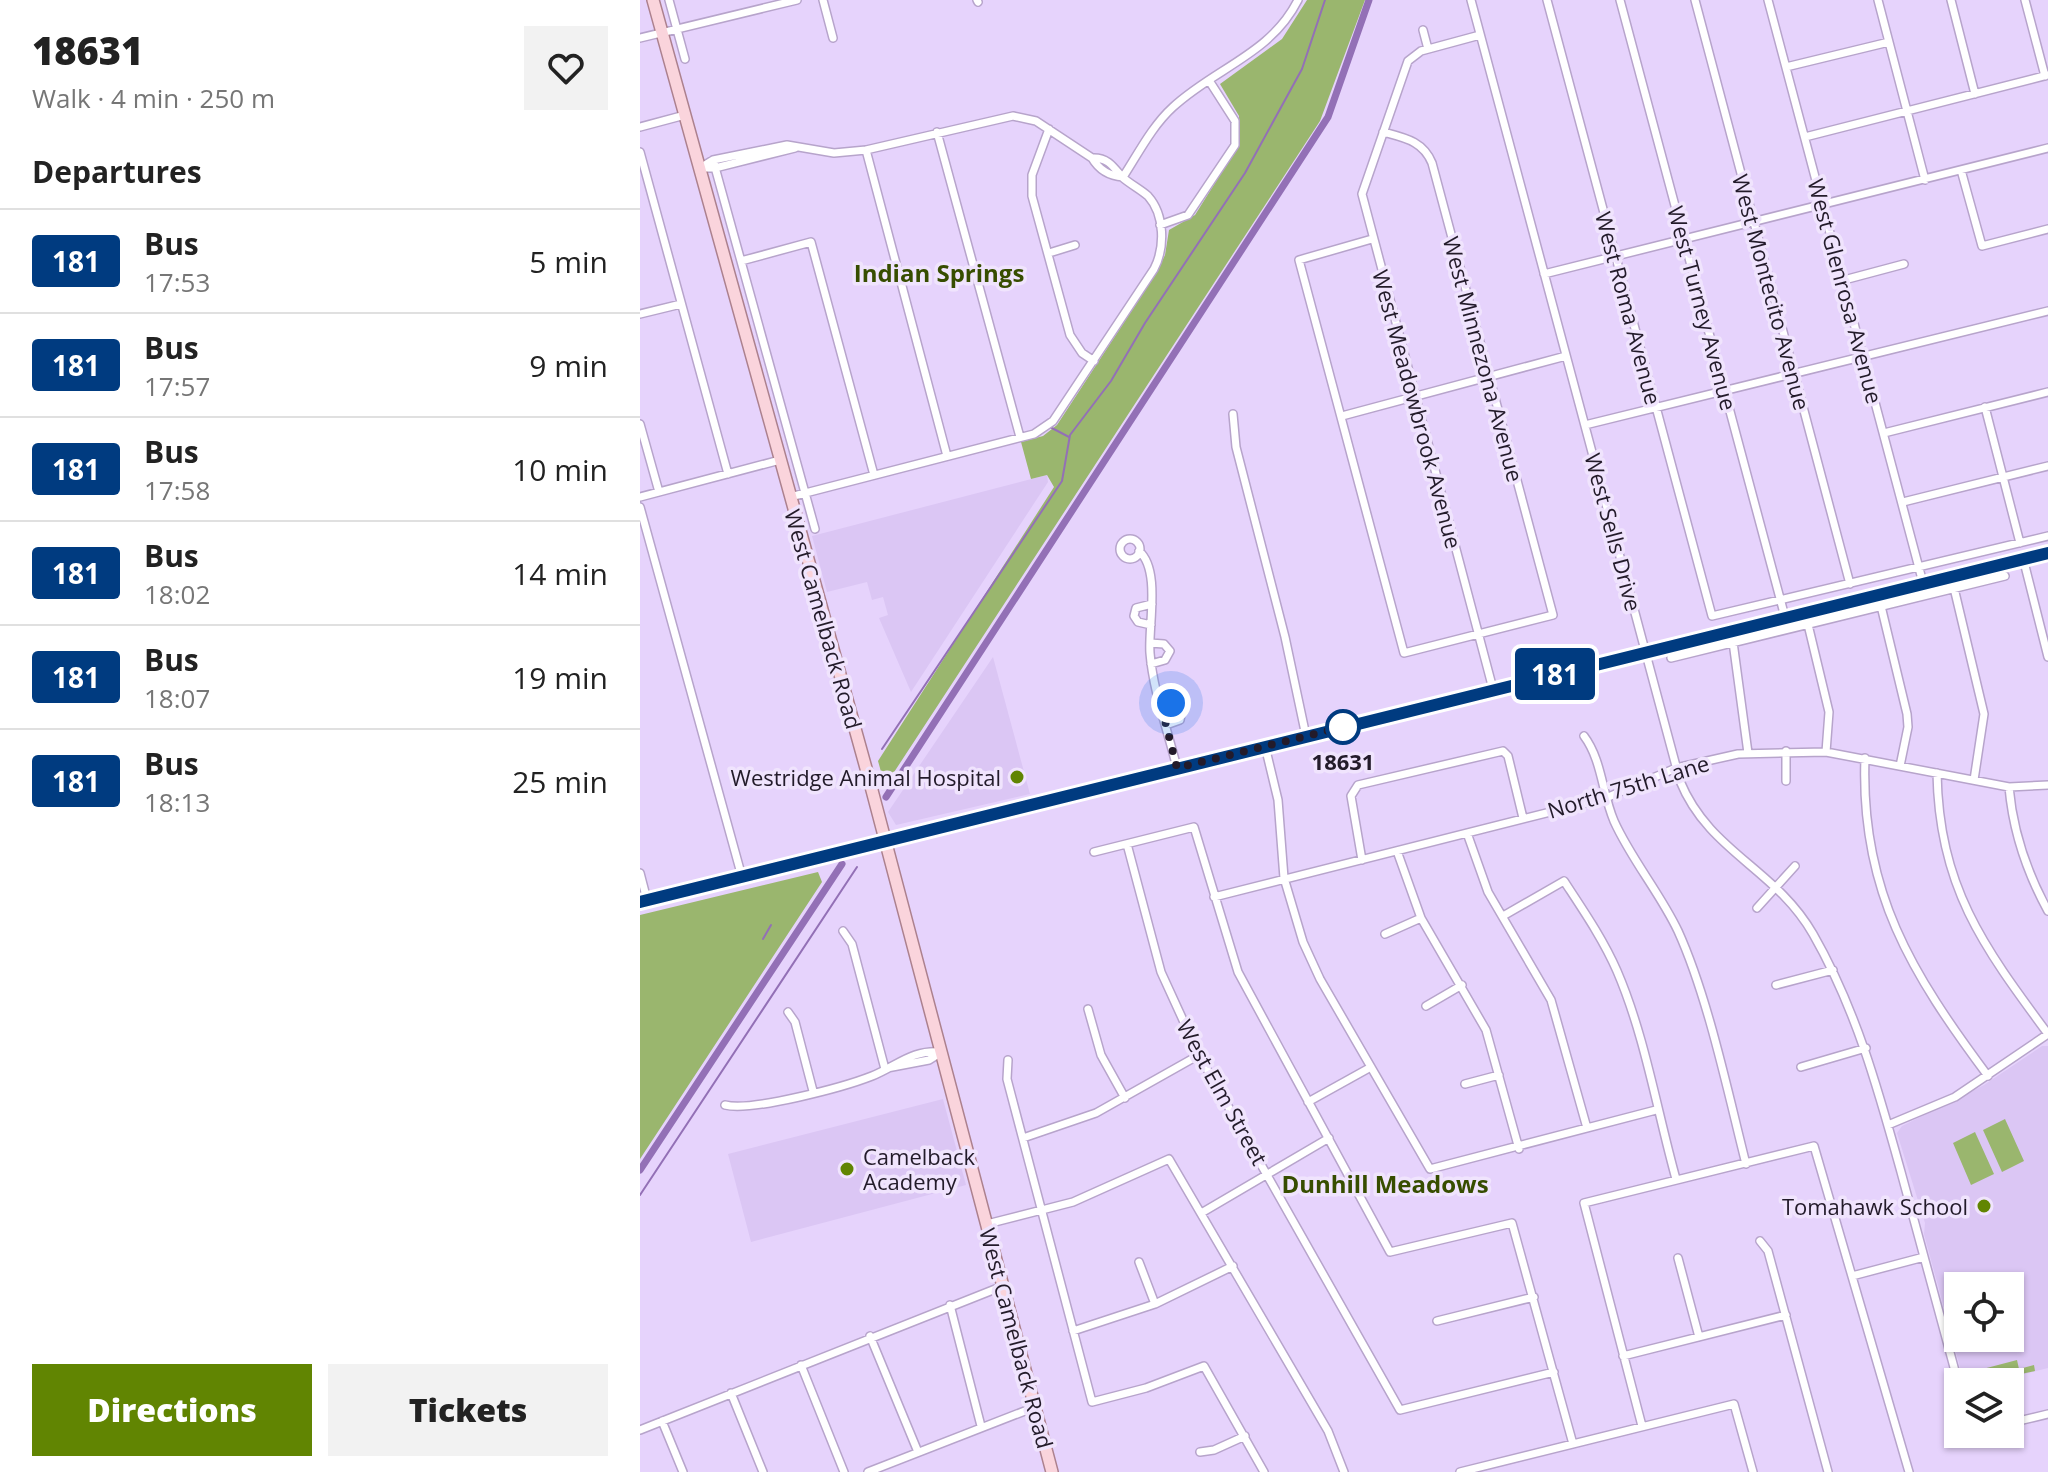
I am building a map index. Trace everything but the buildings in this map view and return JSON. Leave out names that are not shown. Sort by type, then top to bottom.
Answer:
[{"type":"main road","name":"West Camelback Road","points":[[653,0],[885,841],[1052,1472]]},
{"type":"main road","points":[[644,901],[2048,553]]},
{"type":"street","points":[[669,0],[685,59]]},
{"type":"street","points":[[640,38],[797,0]]},
{"type":"street","points":[[823,0],[833,38]]},
{"type":"street","points":[[1123,177],[1172,108],[1266,42],[1284,23],[1298,0]]},
{"type":"street","name":"West Sells Drive","points":[[1471,0],[1676,768],[1685,793],[1709,829],[1777,886],[1798,909],[1833,970],[1866,1048],[1954,1368]]},
{"type":"street","name":"West Roma Avenue","points":[[1547,0],[1712,616],[1781,602]]},
{"type":"street","name":"West Turney Avenue","points":[[1620,0],[1785,617]]},
{"type":"street","name":"West Montecito Avenue","points":[[1695,0],[1850,584]]},
{"type":"street","name":"West Glenrosa Avenue","points":[[1768,0],[1923,583]]},
{"type":"street","points":[[1878,0],[1925,180]]},
{"type":"street","points":[[1951,0],[1975,94]]},
{"type":"street","points":[[1805,137],[2046,76],[2025,0]]},
{"type":"street","points":[[1423,30],[1428,49],[1480,35]]},
{"type":"street","points":[[1786,67],[1889,42]]},
{"type":"street","name":"West Meadowbrook Avenue","points":[[1428,49],[1414,56],[1403,70],[1362,194],[1493,689]]},
{"type":"street","points":[[1160,225],[1188,215],[1235,145],[1238,128],[1210,82]]},
{"type":"street","points":[[640,127],[685,115]]},
{"type":"street","points":[[700,168],[787,145],[834,153],[866,150],[998,116],[1020,116],[1049,129],[1092,158],[1108,162],[1147,196],[1160,225],[1159,260],[1049,427],[790,497]]},
{"type":"street","points":[[1049,129],[1031,187],[1074,345],[1094,361]]},
{"type":"street","points":[[937,132],[1020,437]]},
{"type":"street","name":"West Minnezona Avenue","points":[[1383,132],[1413,140],[1429,155],[1553,615],[1479,634]]},
{"type":"street","points":[[1544,274],[2048,148]]},
{"type":"street","points":[[866,150],[947,456]]},
{"type":"street","points":[[640,152],[728,474]]},
{"type":"street","name":"West Camelback Road","points":[[714,164],[815,529]]},
{"type":"street","points":[[1961,170],[1982,246],[2048,229]]},
{"type":"street","points":[[1372,239],[1299,260],[1404,653],[1479,634]]},
{"type":"street","points":[[741,261],[811,242],[874,475]]},
{"type":"street","points":[[1049,253],[1075,245]]},
{"type":"street","points":[[1844,280],[1904,264]]},
{"type":"street","points":[[640,314],[681,304]]},
{"type":"street","points":[[1585,425],[2048,311]]},
{"type":"street","points":[[1342,416],[1566,356]]},
{"type":"street","points":[[1884,433],[2048,392]]},
{"type":"street","points":[[1985,407],[2020,543]]},
{"type":"street","points":[[1233,414],[1236,447],[1285,637],[1306,736]]},
{"type":"street","points":[[640,424],[659,492]]},
{"type":"street","points":[[640,497],[780,460]]},
{"type":"street","points":[[1903,502],[2048,466]]},
{"type":"street","points":[[640,507],[742,877]]},
{"type":"street","points":[[1781,602],[2048,536]]},
{"type":"street","points":[[1139,551],[1146,560],[1152,604],[1151,664],[1177,768]]},
{"type":"street","points":[[2023,558],[2048,657]]},
{"type":"street","points":[[1671,658],[2005,576]]},
{"type":"street","points":[[1954,588],[1984,714],[1974,780]]},
{"type":"street","points":[[1151,625],[1143,625],[1134,616],[1136,608],[1152,604]]},
{"type":"street","points":[[1881,606],[1907,714],[1908,727],[1900,766]]},
{"type":"street","points":[[1805,612],[1829,712],[1826,752]]},
{"type":"street","points":[[1733,642],[1748,753]]},
{"type":"street","points":[[1150,643],[1164,644],[1170,651],[1165,660],[1151,664]]},
{"type":"street","points":[[1161,705],[1177,703],[1182,709],[1180,720],[1166,725]]},
{"type":"street","points":[[1584,736],[1592,747],[1619,832],[1678,930],[1693,969],[1746,1164]]},
{"type":"street","points":[[1265,746],[1278,800],[1284,878],[1309,957],[1430,1169],[1519,1149],[1656,1110]]},
{"type":"street","points":[[1362,860],[1352,789],[1503,751],[1508,756],[1523,818]]},
{"type":"street","points":[[1786,751],[1786,781]]},
{"type":"street","name":"North 75th Lane","points":[[1214,897],[1606,798],[1676,768],[1748,753],[1826,752],[2009,787],[2048,785]]},
{"type":"street","points":[[1865,758],[1868,837],[1887,910],[1920,980],[1988,1076]]},
{"type":"street","points":[[1888,1125],[1955,1097],[2048,1034],[1971,922],[1947,853],[1937,773]]},
{"type":"street","points":[[2009,787],[2015,831],[2024,862],[2048,911]]},
{"type":"street","points":[[1094,852],[1194,827],[1238,972],[1390,1252],[1512,1223],[1573,1444]]},
{"type":"street","points":[[1467,833],[1488,892],[1551,1000],[1587,1128]]},
{"type":"street","name":"West Elm Street","points":[[1127,844],[1161,972],[1199,1055],[1400,1410],[1554,1372]]},
{"type":"street","points":[[1397,851],[1421,918],[1486,1030],[1519,1149]]},
{"type":"street","points":[[1757,908],[1795,866]]},
{"type":"street","points":[[640,873],[644,901]]},
{"type":"street","points":[[1503,916],[1564,881],[1603,943],[1618,974],[1676,1179]]},
{"type":"street","points":[[1385,934],[1421,918]]},
{"type":"street","points":[[843,931],[852,944],[885,1069]]},
{"type":"street","points":[[1776,985],[1833,970]]},
{"type":"street","points":[[1426,1006],[1462,985]]},
{"type":"street","points":[[1088,1009],[1101,1055],[1125,1098]]},
{"type":"street","points":[[788,1012],[795,1022],[813,1091]]},
{"type":"street","points":[[1801,1067],[1866,1048]]},
{"type":"street","points":[[725,1105],[740,1109],[867,1078],[885,1069],[931,1059],[942,1052]]},
{"type":"street","points":[[1023,1138],[1059,1128],[1125,1098],[1199,1055]]},
{"type":"street","points":[[1008,1060],[1007,1079],[1092,1402],[1135,1392],[1204,1366],[1264,1472]]},
{"type":"street","points":[[1308,1102],[1371,1067]]},
{"type":"street","points":[[1465,1084],[1499,1075]]},
{"type":"street","points":[[1203,1212],[1329,1138]]},
{"type":"street","points":[[1642,1426],[1584,1203],[1814,1146],[1909,1472]]},
{"type":"street","points":[[987,1224],[1110,1188],[1169,1159],[1203,1212],[1328,1431],[1344,1472]]},
{"type":"street","points":[[1760,1241],[1768,1251],[1828,1472]]},
{"type":"street","points":[[1852,1276],[1924,1257]]},
{"type":"street","points":[[1678,1258],[1699,1337]]},
{"type":"street","points":[[1139,1262],[1155,1304]]},
{"type":"street","points":[[1073,1331],[1155,1304],[1233,1266]]},
{"type":"street","points":[[640,1430],[870,1336],[1003,1286]]},
{"type":"street","points":[[1437,1321],[1534,1297]]},
{"type":"street","points":[[950,1305],[981,1426]]},
{"type":"street","points":[[1623,1356],[1786,1315]]},
{"type":"street","points":[[870,1336],[918,1452]]},
{"type":"street","points":[[801,1365],[844,1472]]},
{"type":"street","points":[[731,1393],[763,1472]]},
{"type":"street","points":[[1460,1472],[1734,1404],[1753,1472]]},
{"type":"street","points":[[868,1472],[1035,1407]]},
{"type":"street","points":[[2024,1420],[2048,1414]]},
{"type":"street","points":[[662,1421],[683,1472]]},
{"type":"street","points":[[1200,1452],[1214,1450],[1245,1436]]},
{"type":"shaded area","points":[[1047,475],[1048,482],[911,692],[879,618],[888,615],[883,597],[872,600],[867,582],[827,592],[812,536]]},
{"type":"shaded area","points":[[993,657],[1030,794],[896,825],[888,812]]},
{"type":"shaded area","name":"Tomahawk School","points":[[2042,1046],[2048,1046],[2048,1368],[2024,1374],[2024,1368],[1960,1368],[1956,1352],[2024,1352],[2024,1272],[1944,1272],[1944,1308],[1924,1234],[1925,1223],[1897,1133],[1902,1126],[1984,1085]]},
{"type":"shaded area","name":"Camelback Academy","points":[[943,1099],[966,1185],[751,1242],[728,1154]]},
{"type":"green space","points":[[1307,0],[1365,0],[1320,121],[885,786],[878,761],[1054,487],[1047,475],[1031,479],[1021,442],[1043,436],[1057,425],[1155,275],[1165,255],[1169,230],[1195,215],[1240,143],[1239,116],[1220,84],[1282,39]]},
{"type":"green space","points":[[818,872],[822,882],[640,1159],[640,915]]},
{"type":"green space","points":[[2005,1119],[2024,1161],[2002,1172],[1983,1130]]},
{"type":"green space","points":[[1975,1132],[1994,1174],[1971,1185],[1953,1143]]},
{"type":"green space","points":[[2017,1360],[2019,1368],[1987,1368]]},
{"type":"green space","points":[[2034,1365],[2035,1371],[2024,1373],[2023,1368]]},
{"type":"waterway","points":[[882,749],[1062,481],[1070,435],[1111,381],[1145,323],[1245,173],[1302,69],[1325,0]]},
{"type":"waterway","points":[[886,797],[1328,117],[1369,0]]},
{"type":"waterway","points":[[1050,427],[1069,437]]},
{"type":"waterway","points":[[640,1170],[842,864]]},
{"type":"waterway","points":[[640,1195],[857,867]]},
{"type":"waterway","points":[[763,939],[771,925]]},
{"type":"bus line","name":"181","points":[[640,902],[2048,553]]},
{"type":"place","name":"18631","points":[[1343,727]]},
{"type":"place","name":"Westridge Animal Hospital","points":[[1017,777]]},
{"type":"place","name":"Camelback Academy","points":[[847,1169]]},
{"type":"place","name":"Tomahawk School","points":[[1984,1206]]},
{"type":"district","name":"Indian Springs","points":[[939,272]]},
{"type":"district","name":"Dunhill Meadows","points":[[1385,1183]]},
{"type":"route","points":[[1171,703],[1161,705],[1177,768],[1343,727]]}]
